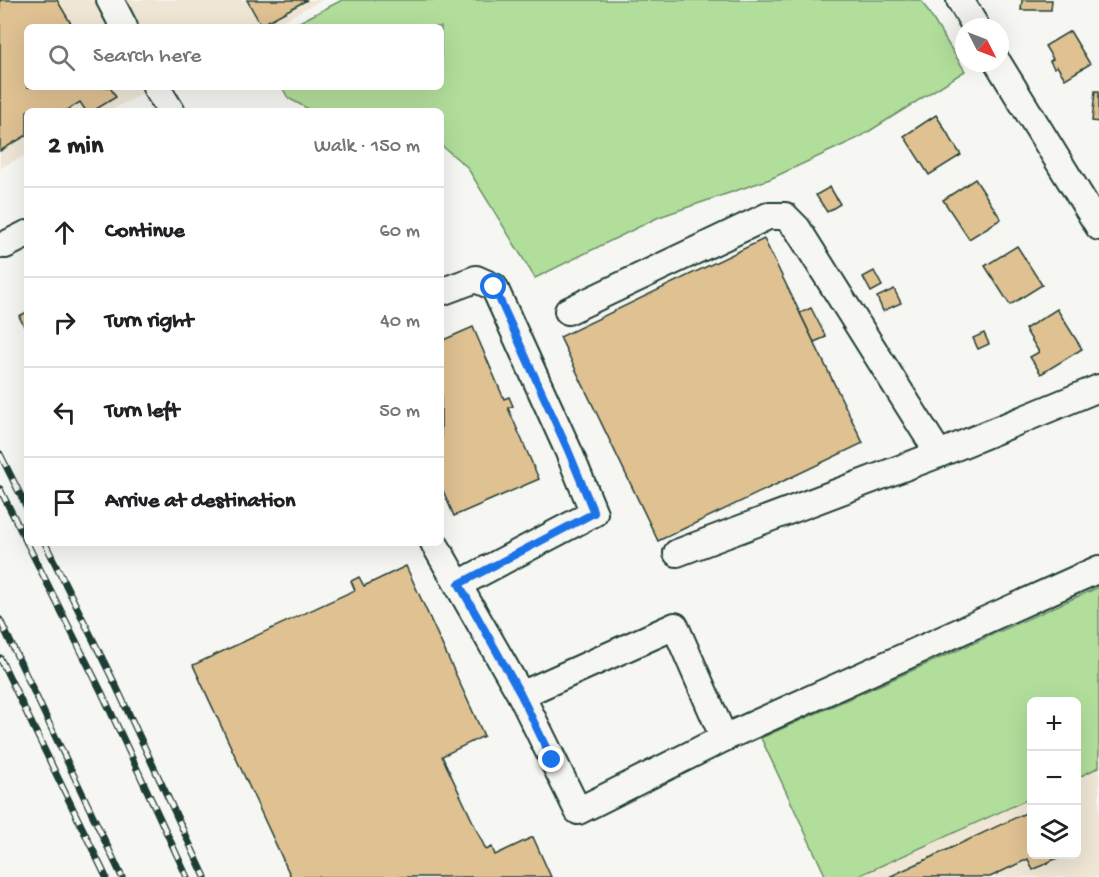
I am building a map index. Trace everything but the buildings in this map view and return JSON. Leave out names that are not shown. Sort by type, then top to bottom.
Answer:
[{"type":"street","points":[[110,0],[122,24]]},
{"type":"street","points":[[960,0],[971,18]]},
{"type":"street","points":[[1004,72],[1099,226]]},
{"type":"street","points":[[158,90],[169,108]]},
{"type":"street","points":[[568,311],[768,216],[785,216],[797,228],[939,454]]},
{"type":"street","points":[[444,291],[476,279],[494,287],[594,513],[459,584]]},
{"type":"street","points":[[677,553],[939,454],[1099,388]]},
{"type":"street","points":[[436,546],[521,695],[578,811],[724,738],[1099,569]]},
{"type":"street","points":[[521,695],[675,626],[724,738]]},
{"type":"shaded area","points":[[0,0],[322,0],[276,24],[24,24],[24,90],[149,90],[115,108],[24,108],[24,156],[0,168]]},
{"type":"shaded area","points":[[1099,767],[1099,877],[856,877],[1027,800],[1027,859],[1081,859],[1081,776]]},
{"type":"green space","points":[[342,0],[921,0],[955,55],[955,72],[963,72],[860,137],[770,179],[659,217],[535,278],[467,167],[444,148],[444,108],[306,108],[288,98],[284,90],[444,90],[444,24],[296,24]]},
{"type":"green space","points":[[1099,587],[1099,767],[1081,776],[1081,697],[1027,697],[1027,800],[856,877],[826,877],[761,738]]},
{"type":"railway","points":[[0,454],[24,502]]},
{"type":"railway","points":[[0,489],[24,537]]},
{"type":"railway","points":[[28,546],[102,693],[187,877]]},
{"type":"railway","points":[[46,546],[116,686],[205,877]]},
{"type":"railway","points":[[0,620],[122,877]]},
{"type":"railway","points":[[0,658],[106,877]]},
{"type":"route","points":[[494,287],[594,513],[459,584],[521,695],[552,760]]}]
